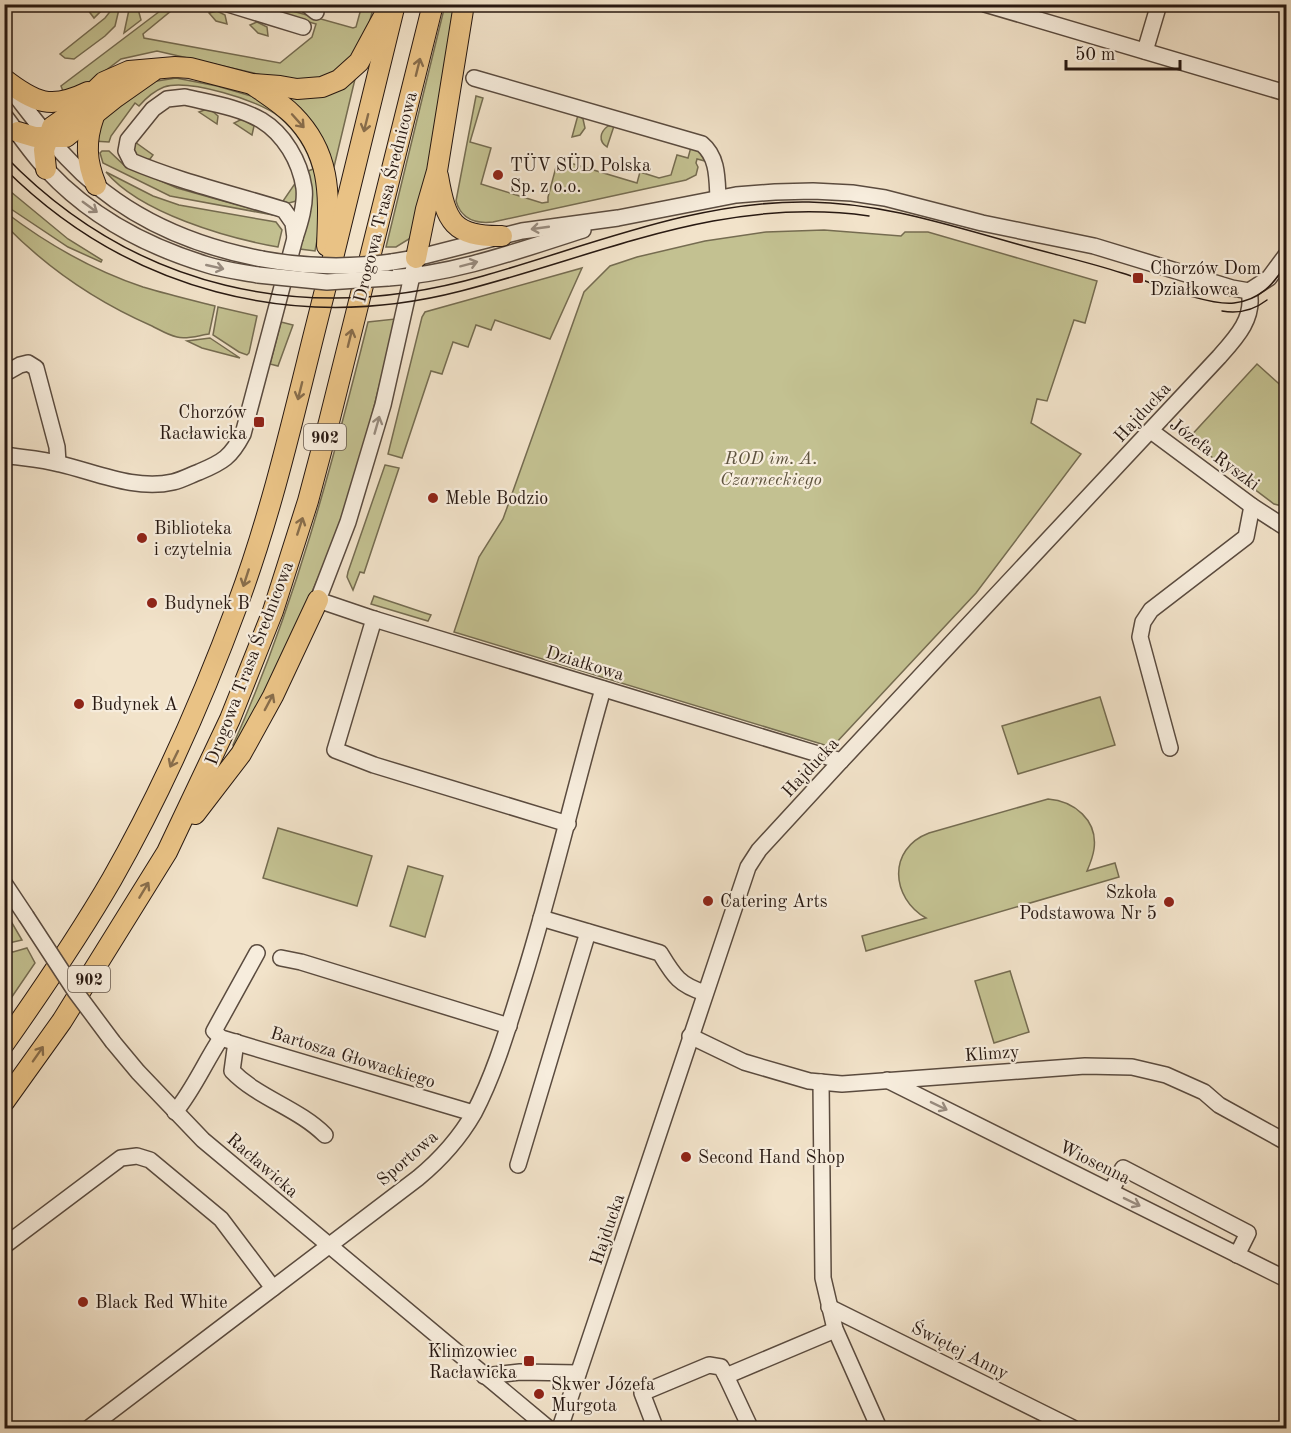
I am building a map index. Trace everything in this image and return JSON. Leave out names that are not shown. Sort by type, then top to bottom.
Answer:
[{"type":"main road","points":[[4,80],[25,95],[48,103],[69,100],[129,71],[170,67],[190,68],[252,84],[305,89],[322,87],[339,80],[359,62],[390,4]]},
{"type":"main road","name":"Drogowa Trasa Średnicowa","points":[[4,1044],[61,961],[112,878],[156,796],[196,710],[239,600],[274,491],[395,4]]},
{"type":"main road","name":"Drogowa Trasa Średnicowa","points":[[4,1102],[62,1021],[166,852],[230,719],[273,611],[308,501],[433,4]]},
{"type":"main road","points":[[414,267],[426,209],[437,171],[464,4]]},
{"type":"main road","points":[[18,132],[66,137],[155,69]]},
{"type":"main road","points":[[252,84],[292,114],[308,132],[320,156],[329,198],[324,294]]},
{"type":"main road","points":[[46,169],[44,150],[52,127],[72,113],[95,88]]},
{"type":"main road","points":[[94,116],[88,131],[86,150],[90,171],[96,185]]},
{"type":"main road","points":[[437,171],[444,206],[455,224],[470,234],[502,236]]},
{"type":"main road","points":[[166,852],[241,754],[273,696],[318,600]]},
{"type":"street","points":[[228,4],[303,27]]},
{"type":"street","points":[[985,4],[1287,93]]},
{"type":"street","points":[[1145,51],[1159,4]]},
{"type":"street","points":[[474,78],[698,142],[712,157],[718,198]]},
{"type":"street","points":[[4,80],[68,159],[96,185],[136,214],[168,231],[219,249],[260,267],[327,282],[388,278],[502,236],[522,231],[618,218],[718,198],[794,191],[842,192],[879,197],[982,223],[1110,250],[1229,287],[1249,291],[1269,278],[1287,255]]},
{"type":"street","points":[[4,455],[58,463],[128,482],[150,484],[173,482],[228,458],[243,434],[300,221],[304,189],[297,162],[279,133],[260,119],[237,109],[185,97],[167,99],[153,109],[128,140],[126,151],[131,161],[158,173],[284,210],[292,223],[295,238]]},
{"type":"street","points":[[4,115],[46,169],[90,208],[151,244],[211,266],[324,266],[392,262],[414,267],[423,276],[527,248],[618,218]]},
{"type":"street","points":[[318,600],[348,522],[368,460],[383,405],[414,267]]},
{"type":"street","name":"Hajducka","points":[[560,1428],[748,867],[759,850],[841,761],[1234,341],[1249,316],[1251,299],[1249,291]]},
{"type":"street","points":[[4,374],[28,363],[36,368],[57,447],[58,463]]},
{"type":"street","name":"Józefa Ryszki","points":[[1151,430],[1252,507],[1287,528]]},
{"type":"street","points":[[1170,748],[1140,637],[1143,622],[1151,610],[1246,537],[1252,507]]},
{"type":"street","name":"Działkowa","points":[[318,600],[841,761]]},
{"type":"street","points":[[374,619],[335,750],[367,760],[374,765],[568,824]]},
{"type":"street","name":"Sportowa","points":[[89,1428],[442,1158],[455,1142],[485,1088],[509,1026],[568,824],[603,689]]},
{"type":"street","name":"Racławicka","points":[[4,883],[75,991],[113,1042],[175,1112],[245,1177],[548,1428]]},
{"type":"street","points":[[541,918],[660,953],[676,980],[691,989],[705,993]]},
{"type":"street","points":[[518,1165],[588,932]]},
{"type":"street","points":[[257,953],[214,1031],[228,1040],[232,1071],[240,1079],[315,1125],[325,1135]]},
{"type":"street","points":[[281,958],[302,962],[509,1026]]},
{"type":"street","name":"Klimzy","points":[[690,1036],[744,1062],[809,1081],[842,1084],[1085,1066],[1132,1066],[1166,1075],[1204,1092],[1219,1106],[1287,1142]]},
{"type":"street","points":[[175,1112],[192,1090],[210,1054],[228,1040]]},
{"type":"street","name":"Bartosza Głowackiego","points":[[228,1040],[473,1113]]},
{"type":"street","name":"Wiosenna","points":[[887,1080],[1287,1280]]},
{"type":"street","points":[[821,1082],[823,1278],[835,1330],[879,1428]]},
{"type":"street","points":[[4,1246],[121,1158],[137,1156],[150,1160],[221,1219],[273,1288]]},
{"type":"street","points":[[1111,1191],[1123,1167],[1248,1233],[1237,1255]]},
{"type":"street","name":"Świętej Anny","points":[[829,1306],[1073,1428]]},
{"type":"street","points":[[726,1376],[835,1330]]},
{"type":"street","points":[[653,1428],[656,1427],[642,1393],[710,1365],[721,1367],[749,1425]]},
{"type":"street","points":[[484,1376],[520,1372],[578,1373]]},
{"type":"green space","points":[[95,4],[107,5],[94,18],[88,10]]},
{"type":"green space","points":[[116,4],[120,5],[115,26],[105,36],[74,59],[65,58],[60,54],[105,18]]},
{"type":"green space","points":[[130,5],[137,5],[141,20],[124,33]]},
{"type":"green space","points":[[250,5],[271,5],[353,28],[356,27],[362,5],[374,5],[360,51],[326,79],[284,80],[157,51],[121,59],[81,89],[65,96],[61,86],[164,8],[172,10],[143,34],[144,38],[280,63],[312,37],[316,24]]},
{"type":"green space","points":[[445,5],[456,5],[417,234],[396,247],[386,247]]},
{"type":"green space","points":[[217,11],[225,15],[227,24],[216,21],[209,13]]},
{"type":"green space","points":[[257,22],[267,27],[268,36],[258,33],[250,25]]},
{"type":"green space","points":[[176,78],[217,86],[258,98],[293,125],[315,160],[322,214],[315,251],[300,249],[307,223],[306,172],[313,169],[295,133],[269,110],[223,92],[175,85],[164,87],[150,95],[139,106],[135,103],[109,142],[93,141],[104,117],[151,82]]},
{"type":"green space","points":[[355,79],[334,167],[332,168],[279,91]]},
{"type":"green space","points":[[476,96],[483,98],[470,142],[491,148],[481,184],[542,203],[548,202],[556,167],[560,160],[637,183],[640,172],[659,178],[671,175],[677,155],[688,158],[691,147],[699,151],[705,161],[697,159],[696,175],[686,180],[493,222],[475,221],[461,212],[456,201]]},
{"type":"green space","points":[[207,109],[218,116],[217,124],[199,112]]},
{"type":"green space","points":[[578,115],[583,119],[585,128],[580,135],[572,137]]},
{"type":"green space","points":[[242,119],[254,126],[252,135],[234,123]]},
{"type":"green space","points":[[608,126],[614,126],[607,147],[602,142],[601,136]]},
{"type":"green space","points":[[135,142],[153,155],[150,159],[145,160],[135,154],[133,146]]},
{"type":"green space","points":[[109,151],[124,165],[177,188],[273,215],[170,196],[103,163],[100,153]]},
{"type":"green space","points":[[106,172],[153,196],[179,205],[276,222],[282,230],[278,247],[234,237],[186,222],[140,200],[121,187]]},
{"type":"green space","points":[[296,182],[298,198],[296,201],[289,203],[283,201]]},
{"type":"green space","points":[[5,187],[68,239],[102,260],[101,262],[68,247],[8,207],[5,204]]},
{"type":"green space","points":[[5,212],[37,235],[106,273],[143,287],[215,306],[209,334],[185,338],[174,336],[92,295],[55,269],[5,225]]},
{"type":"green space","name":"ROD im. A. Czarneckiego","points":[[824,230],[901,236],[905,232],[928,232],[1097,281],[1085,323],[1074,320],[1047,401],[1037,399],[1031,423],[1081,454],[976,593],[834,745],[828,746],[454,632],[479,557],[503,519],[584,292],[610,266],[637,257],[705,241],[766,232]]},
{"type":"green space","points":[[582,268],[550,339],[495,320],[491,330],[476,325],[468,347],[453,342],[442,374],[431,371],[402,458],[388,454],[425,312]]},
{"type":"green space","points":[[218,307],[257,316],[247,355],[213,335]]},
{"type":"green space","points":[[395,319],[366,436],[329,551],[273,676],[235,749],[233,745],[275,642],[310,536],[368,322]]},
{"type":"green space","points":[[281,322],[293,325],[278,366],[270,364]]},
{"type":"green space","points":[[210,338],[240,358],[202,348],[187,341]]},
{"type":"green space","points":[[1257,364],[1286,390],[1286,507],[1274,504],[1188,439]]},
{"type":"green space","points":[[385,465],[399,468],[364,573],[360,572],[353,590],[347,577],[348,572]]},
{"type":"green space","points":[[374,596],[431,615],[428,621],[371,604]]},
{"type":"green space","points":[[1100,697],[1115,745],[1018,774],[1002,726]]},
{"type":"green space","points":[[1048,799],[1075,808],[1088,821],[1092,829],[1094,849],[1087,871],[1115,863],[1119,877],[866,951],[862,936],[926,918],[914,909],[900,887],[900,862],[906,850],[915,840],[929,833]]},
{"type":"green space","points":[[278,828],[372,856],[357,906],[263,878]]},
{"type":"green space","points":[[408,866],[443,876],[425,937],[390,926]]},
{"type":"green space","points":[[5,911],[22,940],[9,943],[5,941]]},
{"type":"green space","points":[[27,948],[35,963],[5,1007],[5,972],[11,962],[5,958],[5,950],[13,952]]},
{"type":"green space","points":[[1010,971],[1029,1032],[994,1043],[975,981]]},
{"type":"tram line","points":[[4,155],[55,201],[109,238],[166,266],[226,285],[287,296],[351,298],[417,291],[483,276],[644,227],[726,208],[767,203],[836,203],[914,216],[1096,265],[1194,297],[1223,303],[1234,303],[1259,295],[1271,284],[1286,264]]},
{"type":"tram line","points":[[4,168],[52,210],[104,245],[159,272],[216,292],[275,303],[336,307],[398,303],[461,291],[662,232],[712,221],[763,214],[815,212],[869,216]]},
{"type":"tram line","points":[[1222,311],[1246,310],[1267,300]]},
{"type":"place","name":"TÜV SÜD Polska Sp. z o.o.","points":[[498,175]]},
{"type":"place","name":"Chorzów Dom Działkowca","points":[[1138,278]]},
{"type":"place","name":"Chorzów Racławicka","points":[[259,422]]},
{"type":"place","name":"Meble Bodzio","points":[[433,498]]},
{"type":"place","name":"Biblioteka i czytelnia","points":[[142,538]]},
{"type":"place","name":"Budynek B","points":[[152,603]]},
{"type":"place","name":"Budynek A","points":[[79,704]]},
{"type":"place","name":"Catering Arts","points":[[708,901]]},
{"type":"place","name":"Szkoła Podstawowa Nr 5","points":[[1169,902]]},
{"type":"place","name":"Second Hand Shop","points":[[686,1157]]},
{"type":"place","name":"Black Red White","points":[[83,1302]]},
{"type":"place","name":"Klimzowiec Racławicka","points":[[529,1361]]},
{"type":"place","name":"Skwer Józefa Murgota","points":[[539,1394]]}]
